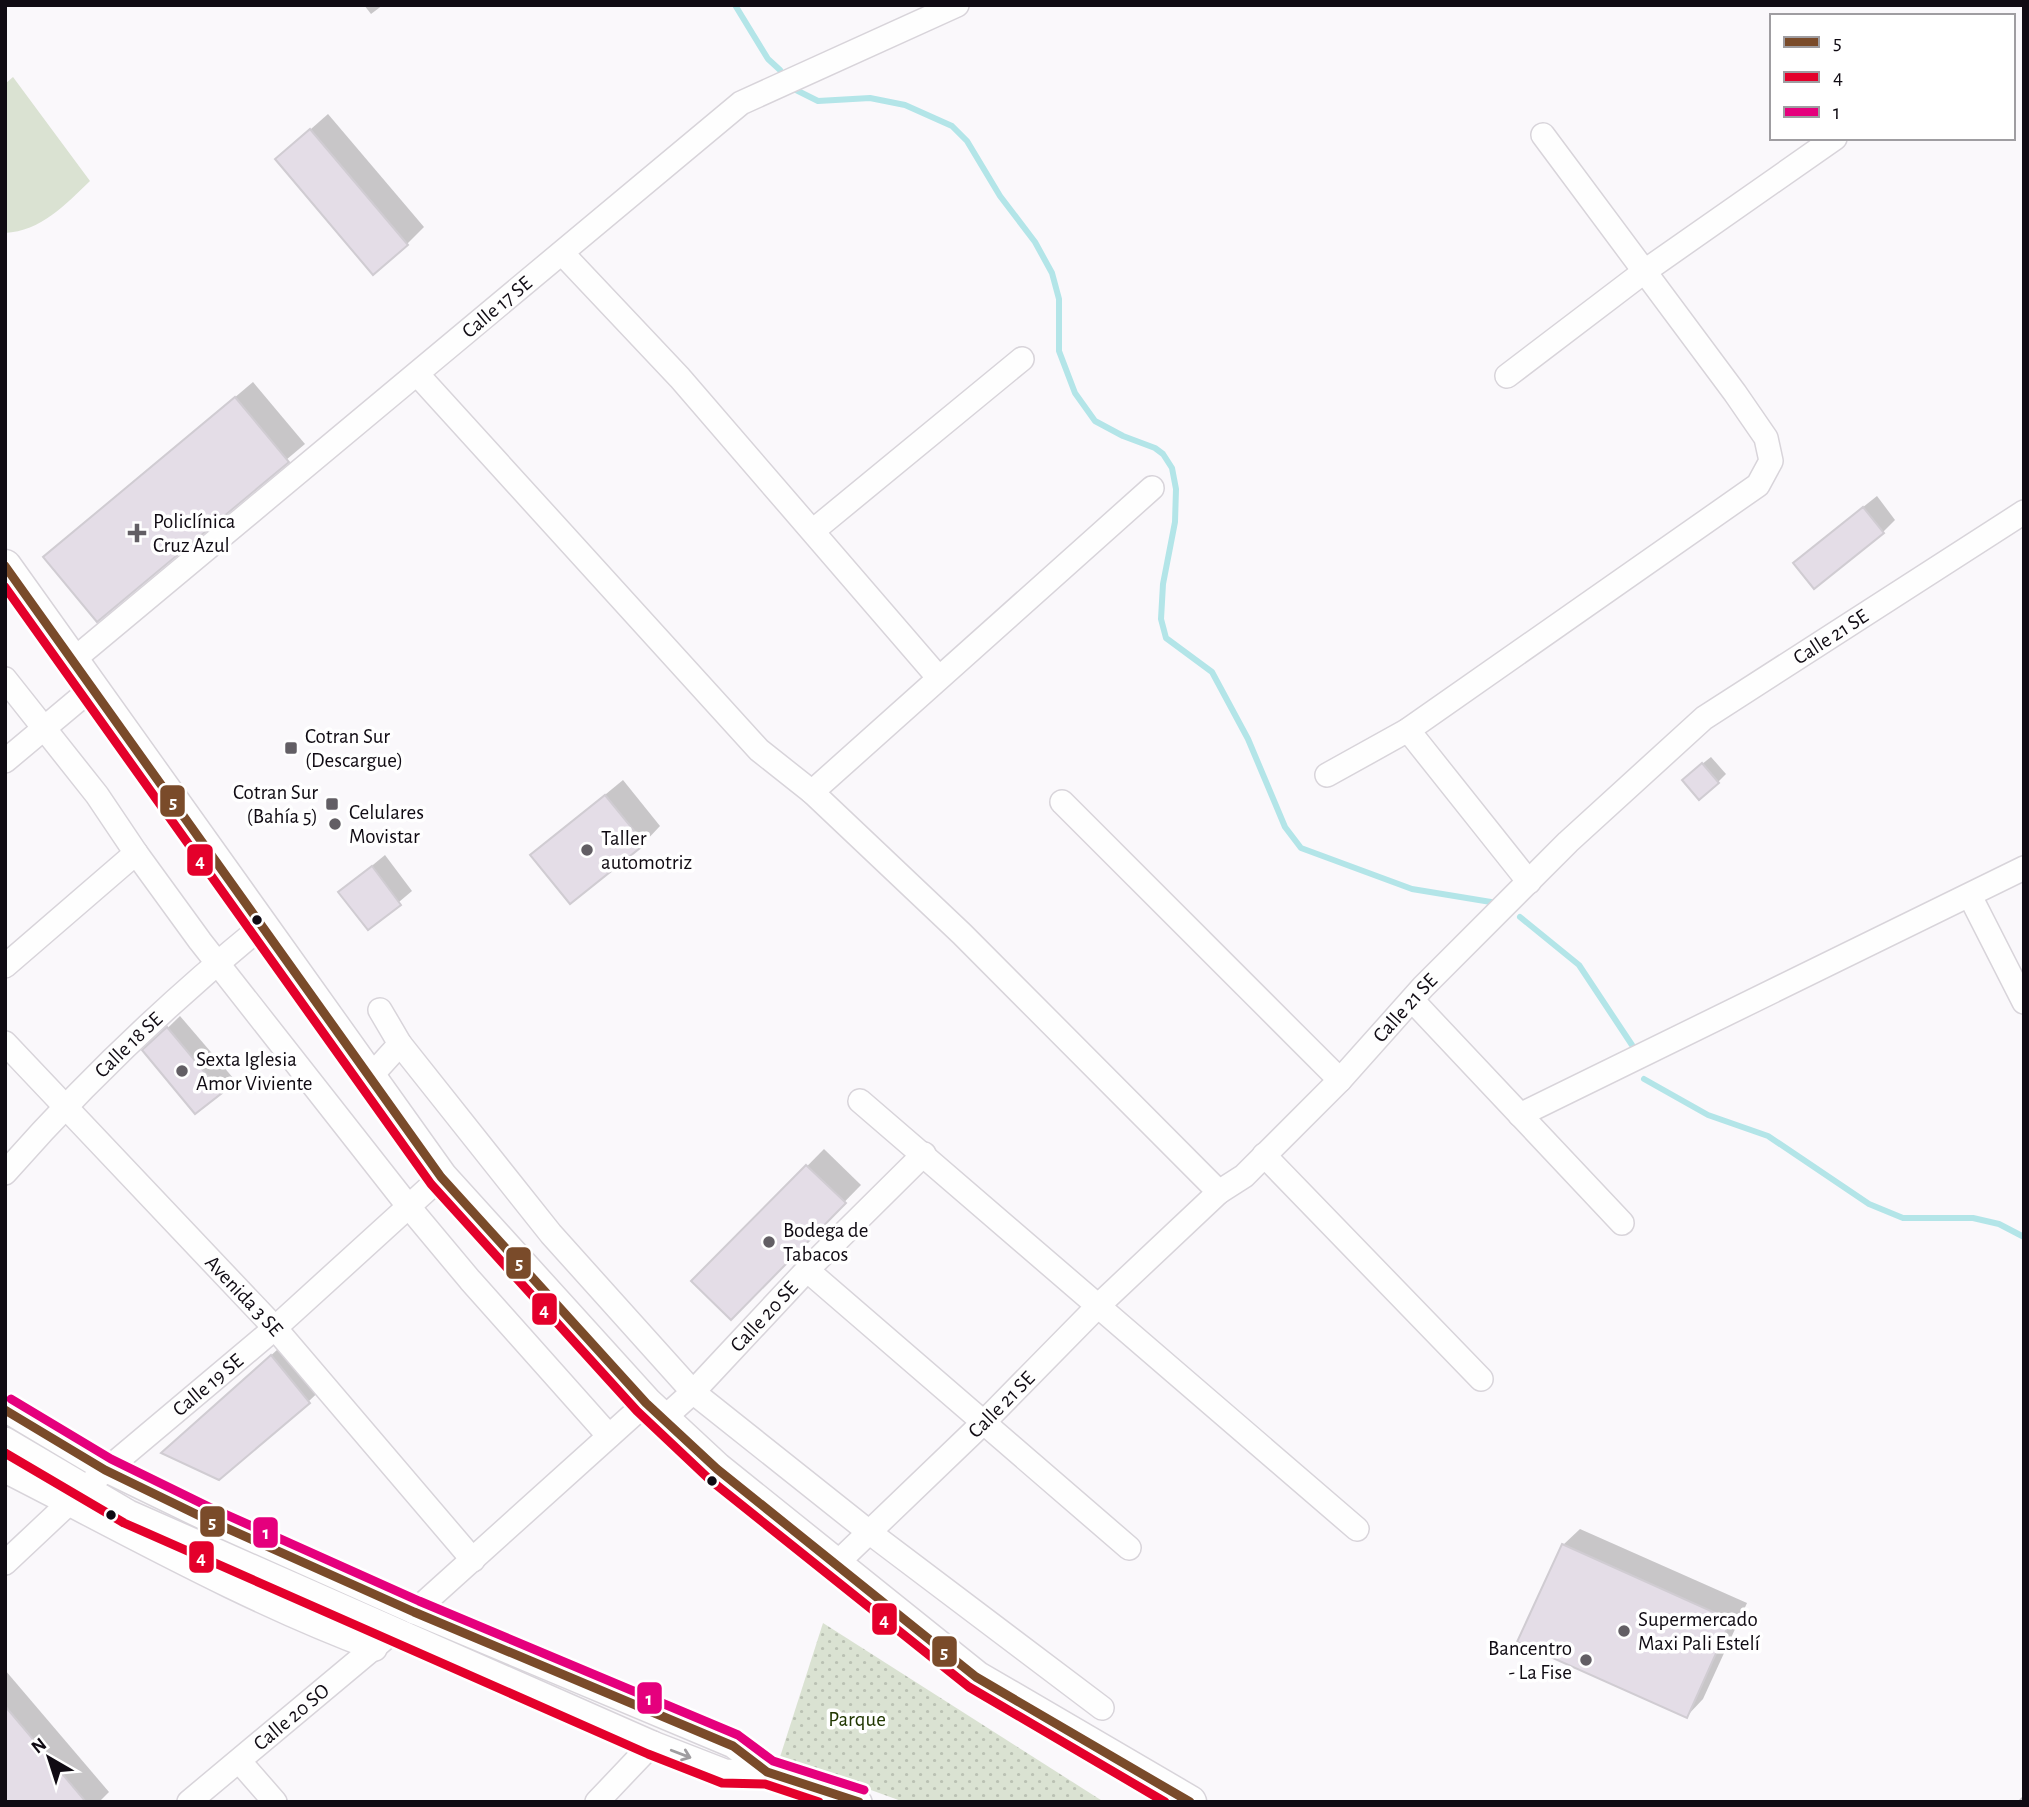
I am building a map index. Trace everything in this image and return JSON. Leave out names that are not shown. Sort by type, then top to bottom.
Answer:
[{"type":"highway","points":[[5,566],[441,1177],[654,1411],[718,1469],[976,1677],[1191,1802]]},
{"type":"street","name":"Calle 17 SE","points":[[72,662],[741,103],[957,5]]},
{"type":"street","points":[[1327,775],[1408,730],[1758,485],[1771,461],[1766,438],[1543,135]]},
{"type":"street","points":[[1507,376],[1645,271],[1832,140]]},
{"type":"street","points":[[562,253],[680,378],[939,677]]},
{"type":"street","points":[[814,530],[1021,359]]},
{"type":"street","points":[[418,375],[759,751],[812,792],[962,934],[1219,1192]]},
{"type":"street","points":[[812,792],[1152,488]]},
{"type":"street","name":"Calle 21 SE","points":[[835,1565],[985,1421],[1099,1305],[1219,1192],[1244,1176],[1340,1080],[1412,1000],[1529,882],[1704,718],[2024,512]]},
{"type":"street","points":[[5,679],[97,795],[169,900],[409,1207],[609,1436]]},
{"type":"street","points":[[5,761],[91,689]]},
{"type":"street","points":[[1408,730],[1529,882]]},
{"type":"street","points":[[1062,802],[1340,1080]]},
{"type":"street","points":[[5,966],[136,853]]},
{"type":"street","points":[[1520,1115],[2024,868]]},
{"type":"street","points":[[1970,896],[2024,1002]]},
{"type":"street","name":"Calle 18 SE","points":[[5,1173],[63,1107],[218,962],[261,927]]},
{"type":"street","points":[[1412,1000],[1622,1223]]},
{"type":"street","points":[[380,1010],[400,1044],[551,1234],[693,1392],[869,1532],[1102,1708]]},
{"type":"street","name":"Avenida 3 SE","points":[[5,1043],[275,1328],[473,1560]]},
{"type":"street","points":[[370,1077],[400,1044]]},
{"type":"street","points":[[860,1101],[1357,1530]]},
{"type":"street","name":"Calle 20 SE","points":[[414,1612],[609,1436],[693,1392],[807,1270],[924,1154]]},
{"type":"street","points":[[1264,1156],[1481,1379]]},
{"type":"street","name":"Calle 19 SE","points":[[5,1563],[106,1470],[275,1328],[441,1177]]},
{"type":"street","points":[[807,1270],[1129,1548]]},
{"type":"street","points":[[5,1410],[106,1470],[414,1612],[733,1746],[766,1772]]},
{"type":"street","points":[[5,1439],[78,1495],[246,1596],[305,1623],[374,1649]]},
{"type":"street","points":[[5,1471],[129,1512],[393,1631],[653,1743],[725,1771],[766,1772],[860,1802]]},
{"type":"street","name":"Calle 20 SO","points":[[190,1802],[393,1631]]},
{"type":"street","points":[[597,1802],[653,1743]]},
{"type":"street","points":[[240,1762],[275,1802]]},
{"type":"green space","points":[[13,77],[90,181],[41,222],[5,233],[5,84]]},
{"type":"green space","name":"Parque","points":[[823,1623],[1104,1802],[904,1802],[780,1757]]},
{"type":"building","points":[[310,129],[408,245],[373,275],[275,159]]},
{"type":"building","points":[[235,397],[289,462],[97,622],[43,557]]},
{"type":"building","points":[[1863,507],[1884,533],[1814,589],[1793,563]]},
{"type":"building","points":[[1702,763],[1719,783],[1699,800],[1682,780]]},
{"type":"building","name":"Taller automotriz","points":[[605,795],[645,844],[570,904],[530,855]]},
{"type":"building","points":[[372,866],[401,905],[368,930],[338,892]]},
{"type":"building","name":"Sexta Iglesia Amor Viviente","points":[[167,1027],[222,1093],[195,1114],[142,1050]]},
{"type":"building","name":"Bodega de Tabacos","points":[[806,1165],[846,1203],[731,1320],[691,1281]]},
{"type":"building","points":[[271,1355],[310,1403],[219,1480],[161,1453]]},
{"type":"building","name":"Supermercado Maxi Pali Estelí","points":[[1562,1544],[1731,1620],[1687,1718],[1517,1642]]},
{"type":"building","points":[[5,1706],[86,1802],[5,1802]]},
{"type":"waterway","points":[[735,5],[768,59],[780,70]]},
{"type":"waterway","points":[[796,90],[818,101],[870,98],[905,105],[952,126],[967,141],[1000,196],[1035,242],[1052,273],[1059,299],[1059,351],[1075,393],[1095,421],[1123,436],[1155,448],[1163,454],[1172,468],[1176,489],[1175,522],[1163,584],[1161,619],[1166,638],[1212,672],[1248,739],[1285,827],[1301,848],[1412,889],[1497,903]]},
{"type":"waterway","points":[[1520,917],[1579,965],[1632,1045]]},
{"type":"waterway","points":[[1644,1079],[1708,1115],[1768,1136],[1869,1204],[1903,1218],[1973,1218],[1999,1224],[2024,1237]]},
{"type":"transit line","name":"5","points":[[5,566],[441,1177],[646,1403],[717,1469],[976,1677],[1190,1802]]},
{"type":"transit line","name":"4","points":[[5,587],[431,1184],[637,1411],[709,1479],[969,1687],[1165,1802]]},
{"type":"transit line","name":"1","points":[[11,1399],[111,1459],[209,1507],[419,1601],[738,1735],[773,1761],[864,1790]]},
{"type":"transit line","name":"5","points":[[5,1410],[105,1470],[204,1518],[414,1612],[733,1746],[767,1772],[859,1802]]},
{"type":"transit line","name":"4","points":[[5,1453],[124,1523],[648,1754],[722,1783],[765,1784],[819,1802]]},
{"type":"place","name":"Policlínica Cruz Azul","points":[[137,533]]},
{"type":"place","name":"Cotran Sur (Descargue)","points":[[291,748]]},
{"type":"place","name":"Cotran Sur (Bahía 5)","points":[[332,804]]},
{"type":"place","name":"Celulares Movistar","points":[[335,824]]},
{"type":"place","name":"Taller automotriz","points":[[587,850]]},
{"type":"place","name":"Sexta Iglesia Amor Viviente","points":[[182,1071]]},
{"type":"place","name":"Bodega de Tabacos","points":[[769,1242]]},
{"type":"place","name":"Supermercado Maxi Pali Estelí","points":[[1624,1631]]},
{"type":"place","name":"Bancentro - La Fise","points":[[1586,1660]]}]
